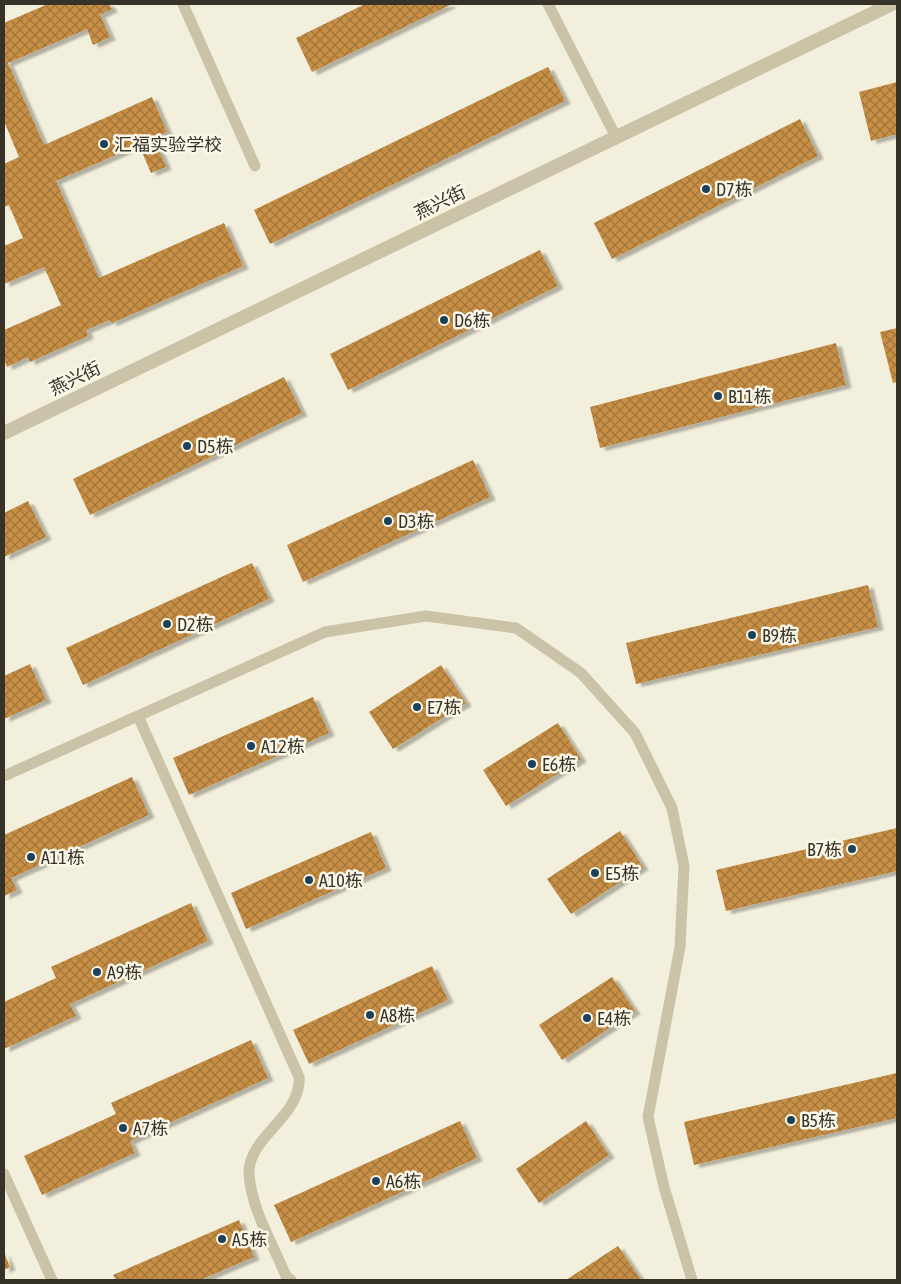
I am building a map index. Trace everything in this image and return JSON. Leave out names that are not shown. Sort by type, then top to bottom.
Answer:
[{"type":"street","name":"燕兴街","points":[[4,433],[892,4]]},
{"type":"lane","points":[[184,4],[255,166]]},
{"type":"lane","points":[[548,4],[616,137]]},
{"type":"lane","points":[[4,776],[325,632],[426,616],[516,628],[580,673],[635,733],[672,808],[684,866],[680,947],[648,1117],[664,1187],[692,1280]]},
{"type":"lane","points":[[138,716],[299,1077],[300,1087],[292,1104],[257,1148],[249,1171],[255,1203],[286,1276],[291,1280]]},
{"type":"lane","points":[[4,1174],[52,1280]]},
{"type":"building","points":[[48,4],[109,4],[112,9],[100,15],[110,37],[93,45],[87,29],[8,63],[44,145],[152,97],[167,132],[154,138],[166,167],[151,173],[139,145],[56,181],[99,278],[224,223],[243,266],[112,323],[110,320],[86,330],[88,336],[30,362],[28,357],[7,367],[4,359],[4,330],[61,305],[44,267],[4,284],[4,246],[23,238],[9,205],[4,207],[4,164],[19,157],[4,121],[4,23]]},
{"type":"building","points":[[365,4],[452,4],[312,72],[296,38]]},
{"type":"building","points":[[548,67],[565,101],[270,244],[254,210]]},
{"type":"building","points":[[897,82],[897,134],[871,141],[859,92]]},
{"type":"building","name":"D7栋","points":[[800,119],[818,156],[612,259],[594,223]]},
{"type":"building","name":"D6栋","points":[[540,250],[558,286],[348,390],[330,354]]},
{"type":"building","points":[[897,328],[897,382],[893,383],[880,332]]},
{"type":"building","name":"B11栋","points":[[836,343],[846,385],[600,448],[590,407]]},
{"type":"building","name":"D5栋","points":[[284,377],[302,413],[90,515],[73,479]]},
{"type":"building","name":"D3栋","points":[[473,460],[490,497],[303,582],[287,545]]},
{"type":"building","points":[[28,501],[46,537],[4,557],[4,513]]},
{"type":"building","name":"D2栋","points":[[252,563],[269,599],[83,685],[66,648]]},
{"type":"building","name":"B9栋","points":[[868,585],[878,627],[636,684],[626,643]]},
{"type":"building","points":[[30,664],[46,700],[4,719],[4,676]]},
{"type":"building","name":"E7栋","points":[[441,665],[466,703],[393,749],[369,712]]},
{"type":"building","name":"A12栋","points":[[313,697],[329,733],[189,795],[173,758]]},
{"type":"building","name":"E6栋","points":[[558,723],[581,759],[506,806],[483,770]]},
{"type":"building","name":"A11栋","points":[[132,777],[149,815],[11,878],[17,890],[4,896],[4,835]]},
{"type":"building","name":"B7栋","points":[[897,828],[897,871],[726,911],[716,870]]},
{"type":"building","name":"E5栋","points":[[620,831],[643,867],[571,914],[547,879]]},
{"type":"building","name":"A10栋","points":[[371,832],[386,868],[246,929],[231,893]]},
{"type":"building","name":"A9栋","points":[[191,903],[208,941],[70,1004],[76,1016],[4,1049],[4,1002],[56,978],[51,967]]},
{"type":"building","name":"A8栋","points":[[432,966],[448,1000],[309,1064],[293,1030]]},
{"type":"building","name":"E4栋","points":[[612,977],[635,1011],[562,1060],[539,1025]]},
{"type":"building","name":"A7栋","points":[[251,1040],[268,1078],[130,1141],[135,1153],[42,1195],[24,1156],[116,1114],[111,1103]]},
{"type":"building","name":"B5栋","points":[[897,1073],[897,1118],[694,1165],[684,1122]]},
{"type":"building","name":"A6栋","points":[[460,1121],[477,1158],[291,1242],[274,1205]]},
{"type":"building","points":[[586,1121],[609,1155],[539,1203],[516,1169]]},
{"type":"building","name":"A5栋","points":[[239,1220],[254,1257],[200,1280],[116,1280],[113,1275]]},
{"type":"building","points":[[618,1246],[641,1280],[566,1280]]},
{"type":"building","points":[[4,1252],[10,1267],[4,1270]]},
{"type":"place","name":"汇福实验学校","points":[[104,144]]},
{"type":"place","name":"D7栋","points":[[706,189]]},
{"type":"place","name":"D6栋","points":[[444,320]]},
{"type":"place","name":"B11栋","points":[[718,396]]},
{"type":"place","name":"D5栋","points":[[187,446]]},
{"type":"place","name":"D3栋","points":[[388,521]]},
{"type":"place","name":"D2栋","points":[[167,624]]},
{"type":"place","name":"B9栋","points":[[752,635]]},
{"type":"place","name":"E7栋","points":[[417,707]]},
{"type":"place","name":"A12栋","points":[[251,746]]},
{"type":"place","name":"E6栋","points":[[532,764]]},
{"type":"place","name":"B7栋","points":[[852,849]]},
{"type":"place","name":"A11栋","points":[[31,857]]},
{"type":"place","name":"E5栋","points":[[595,873]]},
{"type":"place","name":"A10栋","points":[[309,880]]},
{"type":"place","name":"A9栋","points":[[97,972]]},
{"type":"place","name":"A8栋","points":[[370,1015]]},
{"type":"place","name":"E4栋","points":[[587,1018]]},
{"type":"place","name":"B5栋","points":[[791,1120]]},
{"type":"place","name":"A7栋","points":[[123,1128]]},
{"type":"place","name":"A6栋","points":[[376,1181]]},
{"type":"place","name":"A5栋","points":[[222,1239]]}]
